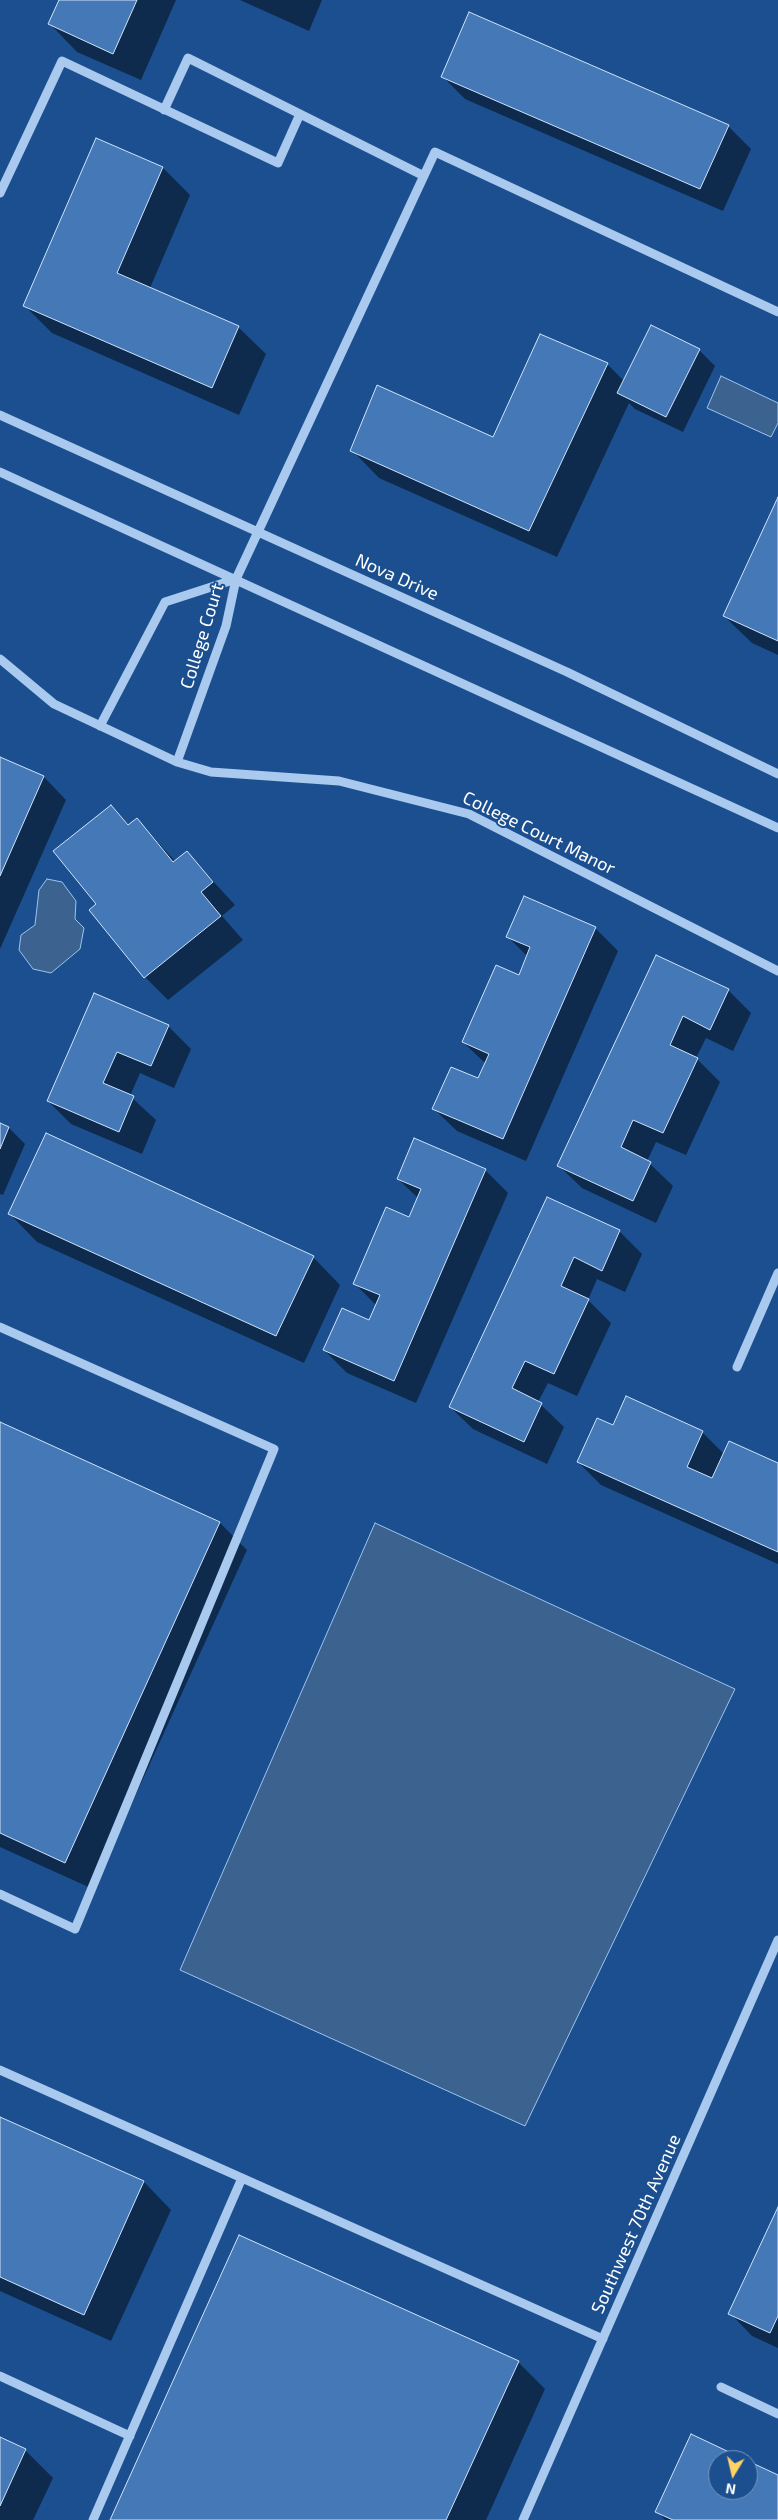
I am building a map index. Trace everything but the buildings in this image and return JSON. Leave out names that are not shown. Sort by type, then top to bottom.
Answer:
[{"type":"street","points":[[164,110],[188,58],[424,176]]},
{"type":"street","points":[[0,193],[62,61],[278,163],[300,114]]},
{"type":"street","points":[[236,579],[435,152],[778,312]]},
{"type":"street","name":"Nova Drive","points":[[0,415],[567,672],[778,774]]},
{"type":"street","points":[[0,472],[778,828]]},
{"type":"street","name":"College Court","points":[[100,726],[165,602],[236,579],[226,626],[177,762]]},
{"type":"street","name":"College Court Manor","points":[[0,659],[54,704],[177,762],[211,772],[339,780],[469,814],[778,971]]},
{"type":"street","points":[[737,1367],[778,1273]]},
{"type":"street","points":[[0,1327],[274,1449],[75,1929],[0,1894]]},
{"type":"street","name":"Southwest 70th Avenue","points":[[523,2520],[778,1940]]},
{"type":"street","points":[[0,2070],[603,2339]]},
{"type":"street","points":[[93,2520],[242,2178]]},
{"type":"street","points":[[0,2376],[130,2436]]},
{"type":"street","points":[[721,2387],[778,2414]]},
{"type":"water","points":[[721,376],[778,403],[778,423],[771,437],[707,408]]},
{"type":"water","points":[[47,879],[62,882],[76,901],[75,919],[84,928],[80,949],[51,973],[33,969],[19,950],[21,935],[35,925],[39,890]]},
{"type":"water","points":[[375,1523],[735,1689],[525,2126],[180,1970]]}]
